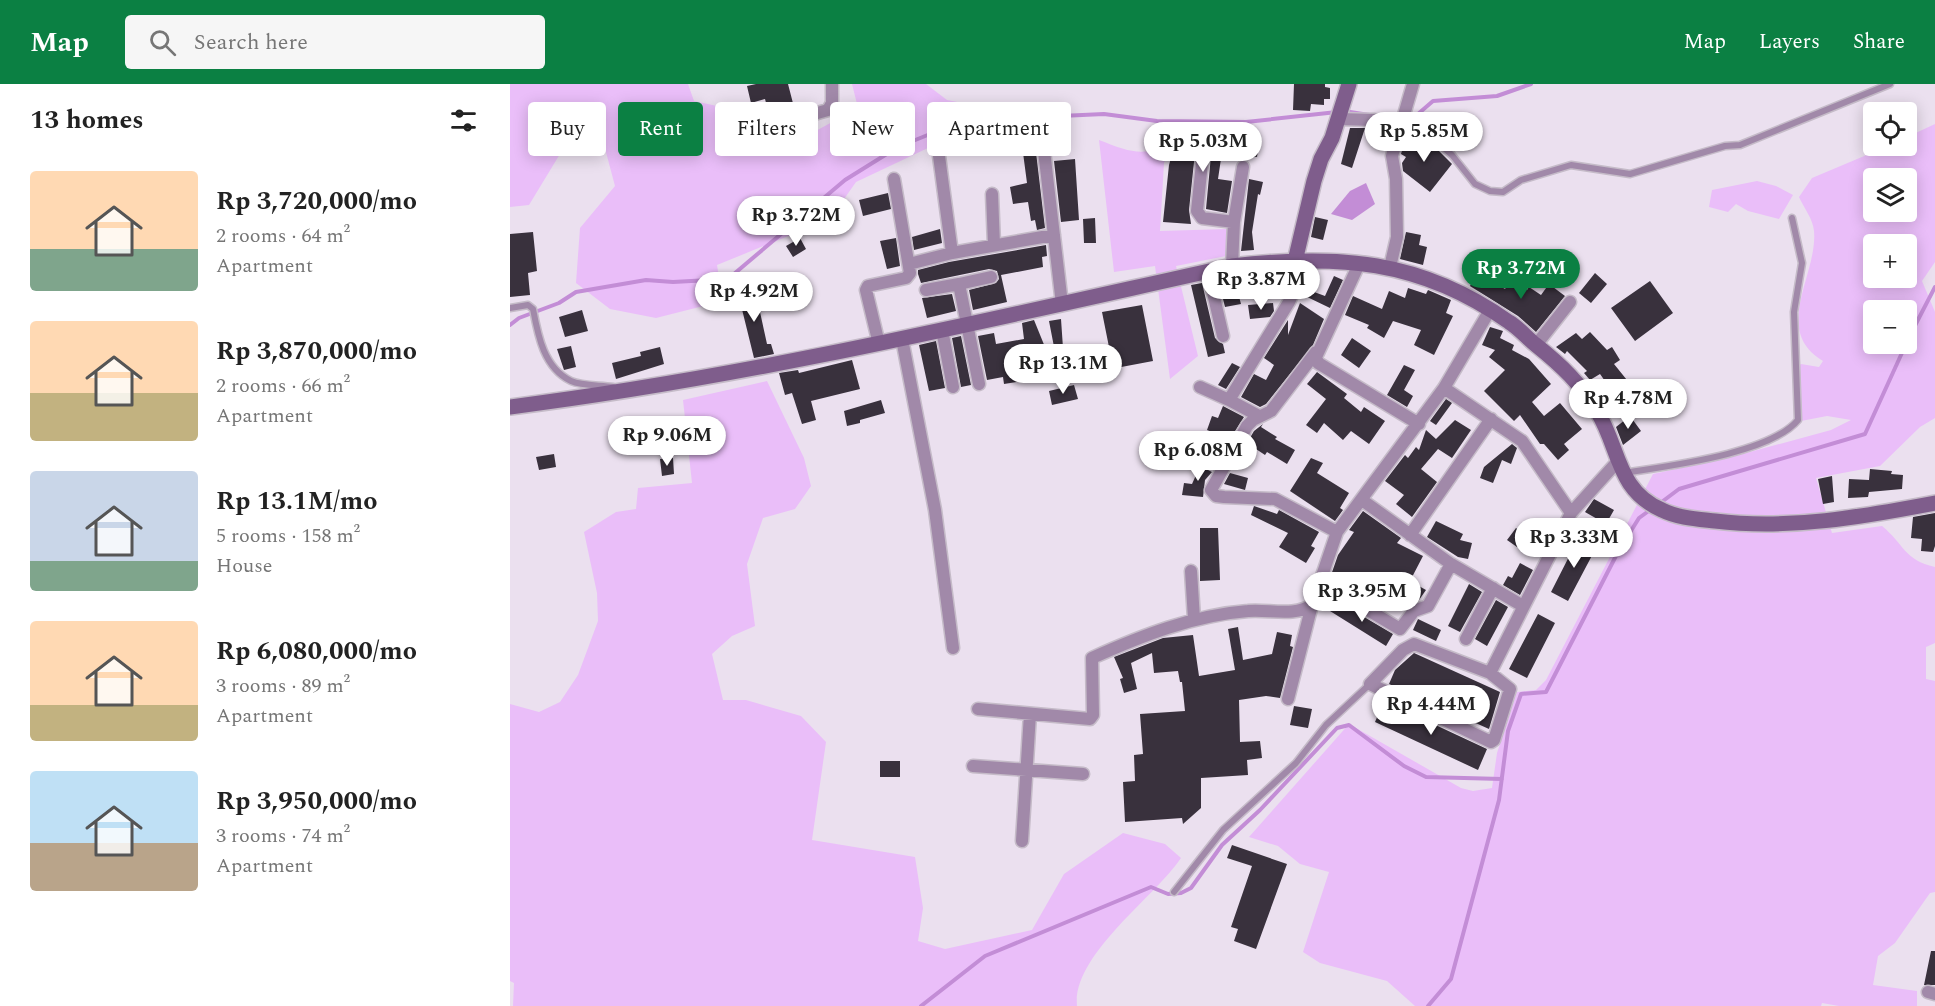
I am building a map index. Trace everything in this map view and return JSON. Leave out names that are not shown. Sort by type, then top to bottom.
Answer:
[{"type":"street","points":[[818,113],[828,110],[832,103],[832,84]]},
{"type":"street","points":[[1228,400],[1289,302],[1301,261],[1314,181],[1349,84]]},
{"type":"street","points":[[1390,267],[1397,237],[1396,179],[1392,156],[1413,84]]},
{"type":"street","points":[[1340,113],[1373,120],[1402,121]]},
{"type":"street","points":[[1204,144],[1197,211],[1202,218],[1234,222]]},
{"type":"street","points":[[939,156],[952,253]]},
{"type":"street","points":[[1045,156],[1062,304]]},
{"type":"street","points":[[1232,266],[1234,222],[1243,167]]},
{"type":"street","points":[[879,344],[866,290],[868,286],[909,277],[909,264],[894,179]]},
{"type":"street","points":[[992,194],[994,245]]},
{"type":"street","points":[[909,264],[952,253],[1054,235]]},
{"type":"street","points":[[510,407],[630,391],[763,368],[1232,266],[1301,261],[1359,264],[1390,267],[1442,283],[1510,322],[1565,369],[1588,398],[1599,414],[1630,487],[1655,507],[1692,518],[1728,523],[1800,524],[1828,522],[1935,503]]},
{"type":"street","points":[[1200,387],[1259,416],[1267,416],[1316,352],[1359,264]]},
{"type":"street","points":[[1208,272],[1222,336]]},
{"type":"street","points":[[926,290],[991,277]]},
{"type":"street","points":[[958,284],[980,384]]},
{"type":"street","points":[[1536,345],[1570,302]]},
{"type":"street","points":[[1288,699],[1312,605],[1337,532],[1444,388],[1490,310]]},
{"type":"street","points":[[942,330],[953,387]]},
{"type":"street","points":[[902,339],[935,510],[953,648]]},
{"type":"street","points":[[1316,352],[1318,363],[1419,424]]},
{"type":"street","points":[[1444,388],[1522,441],[1571,513]]},
{"type":"street","points":[[1259,416],[1248,426],[1213,484],[1211,492],[1224,497],[1275,499],[1337,532]]},
{"type":"street","points":[[1410,535],[1491,419]]},
{"type":"street","points":[[1490,673],[1571,513],[1620,467]]},
{"type":"street","points":[[1362,500],[1451,564],[1522,606]]},
{"type":"street","points":[[1321,582],[1400,629],[1414,611],[1428,606],[1451,564]]},
{"type":"street","points":[[1191,571],[1194,619]]},
{"type":"street","points":[[1466,639],[1493,588]]},
{"type":"street","points":[[978,709],[1090,719],[1093,715],[1092,658],[1194,619],[1248,611],[1302,611],[1312,605]]},
{"type":"street","points":[[1414,644],[1490,673],[1510,689],[1502,720],[1491,742],[1370,684],[1403,650],[1414,644]]},
{"type":"street","points":[[1022,842],[1030,714]]},
{"type":"street","points":[[973,766],[1083,774]]},
{"type":"lane","points":[[1402,121],[1437,141],[1452,154],[1475,184],[1490,191],[1503,192],[1521,180],[1571,165],[1630,174],[1707,151],[1740,145],[1890,84]]},
{"type":"lane","points":[[1620,467],[1684,463],[1737,450],[1781,433],[1798,420],[1794,312],[1802,263],[1792,218]]},
{"type":"lane","points":[[510,308],[528,305],[534,313],[544,357],[562,375],[580,383],[630,391]]},
{"type":"lane","points":[[1174,892],[1223,830],[1296,763],[1326,725],[1370,684]]},
{"type":"shaded area","points":[[510,84],[688,84],[694,101],[699,102],[618,102],[618,156],[703,156],[703,103],[715,106],[715,156],[818,156],[818,130],[830,123],[830,156],[911,156],[856,182],[830,219],[717,265],[723,301],[656,318],[610,309],[576,283],[580,228],[615,186],[606,152],[606,102],[528,102],[528,156],[559,156],[529,205],[510,207]]},
{"type":"shaded area","points":[[852,84],[926,84],[947,100],[957,102],[927,102],[927,148],[915,154],[915,102],[856,102]]},
{"type":"shaded area","points":[[1935,124],[1935,262],[1922,281],[1935,312],[1935,418],[1920,427],[1880,466],[1816,478],[1832,533],[1882,526],[1910,556],[1935,567],[1935,643],[1926,647],[1926,679],[1935,681],[1935,892],[1930,893],[1895,943],[1878,956],[1873,985],[1917,991],[1917,1006],[1839,1006],[1822,1003],[1821,1006],[1415,1006],[1387,981],[1320,963],[1303,952],[1329,872],[1300,864],[1278,846],[1249,837],[1349,724],[1461,788],[1473,791],[1492,788],[1497,753],[1517,692],[1536,690],[1546,680],[1653,474],[1728,458],[1831,430],[1851,420],[1827,416],[1801,421],[1797,367],[1801,364],[1819,367],[1823,361],[1808,348],[1800,334],[1798,318],[1800,301],[1810,266],[1814,231],[1799,197],[1812,178],[1864,156],[1917,156],[1917,132]]},
{"type":"shaded area","points":[[1099,140],[1142,152],[1171,146],[1164,163],[1160,231],[1227,229],[1226,256],[1176,266],[1198,356],[1170,379],[1155,266],[1114,272]]},
{"type":"shaded area","points":[[1757,181],[1776,186],[1793,195],[1779,219],[1748,211],[1736,204],[1728,212],[1709,207],[1712,190]]},
{"type":"shaded area","points":[[1366,183],[1375,204],[1352,220],[1331,214],[1350,191]]},
{"type":"shaded area","points":[[767,381],[804,458],[811,486],[795,509],[763,518],[747,564],[755,626],[732,636],[712,654],[723,700],[746,700],[801,716],[826,742],[812,840],[915,857],[923,908],[918,941],[945,949],[1032,930],[1064,874],[1123,833],[1165,844],[1181,858],[1101,947],[1087,967],[1079,987],[1077,1006],[513,1006],[514,983],[510,981],[510,704],[539,712],[560,702],[578,675],[598,621],[597,593],[584,532],[616,512],[636,509],[638,488],[692,483],[683,400]]},
{"type":"building","points":[[788,84],[793,102],[766,102],[765,99],[751,102],[747,86]]},
{"type":"building","points":[[1294,84],[1325,84],[1325,87],[1330,88],[1330,99],[1324,99],[1324,105],[1311,104],[1310,111],[1293,110]]},
{"type":"building","points":[[1350,128],[1365,128],[1352,168],[1341,164]]},
{"type":"building","points":[[1213,130],[1260,136],[1257,157],[1222,152],[1218,179],[1232,181],[1227,213],[1206,209],[1212,145],[1209,138],[1204,136],[1196,143],[1189,210],[1191,224],[1163,222],[1169,165],[1173,151],[1178,152],[1182,131],[1212,136]]},
{"type":"building","points":[[1415,135],[1433,145],[1452,164],[1430,192],[1403,171],[1402,163],[1406,157],[1401,154],[1402,150]]},
{"type":"building","points":[[1023,156],[1036,156],[1045,228],[1037,230],[1035,220],[1031,221],[1028,202],[1013,204],[1010,187],[1027,183]]},
{"type":"building","points":[[1075,159],[1079,220],[1061,222],[1054,161]]},
{"type":"building","points":[[1249,179],[1263,182],[1260,195],[1258,194],[1252,232],[1254,250],[1241,251]]},
{"type":"building","points":[[888,193],[891,209],[863,216],[859,200]]},
{"type":"building","points":[[1315,217],[1328,220],[1323,240],[1311,237]]},
{"type":"building","points":[[1095,218],[1096,243],[1084,243],[1083,219]]},
{"type":"building","points":[[940,229],[942,243],[914,250],[912,237]]},
{"type":"building","points":[[533,232],[537,271],[528,273],[530,295],[510,297],[510,234]]},
{"type":"building","points":[[1406,232],[1421,235],[1419,245],[1427,247],[1423,265],[1400,259]]},
{"type":"building","points":[[800,238],[806,249],[793,257],[786,246]]},
{"type":"building","points":[[896,238],[900,266],[887,269],[880,241]]},
{"type":"building","points":[[1046,245],[1047,256],[1042,257],[1043,267],[1001,275],[1007,302],[973,310],[969,290],[996,283],[999,279],[997,271],[989,269],[921,283],[918,274],[918,270],[949,262]]},
{"type":"building","points":[[1477,273],[1505,289],[1512,279],[1527,290],[1529,287],[1541,295],[1549,284],[1565,296],[1536,332],[1518,316],[1470,286]]},
{"type":"building","points":[[1595,273],[1607,284],[1591,303],[1579,293]]},
{"type":"building","points":[[1242,275],[1245,287],[1237,289],[1241,304],[1225,307],[1218,279]]},
{"type":"building","points":[[1286,276],[1286,289],[1265,290],[1265,277]]},
{"type":"building","points":[[1334,276],[1343,280],[1330,308],[1303,295],[1306,289],[1325,296]]},
{"type":"building","points":[[1650,281],[1673,313],[1635,341],[1611,308]]},
{"type":"building","points":[[748,282],[755,313],[760,312],[767,344],[771,344],[774,354],[754,358],[736,285]]},
{"type":"building","points":[[1202,283],[1215,338],[1223,344],[1225,353],[1208,357],[1191,285]]},
{"type":"building","points":[[1408,288],[1426,294],[1428,290],[1451,300],[1446,313],[1453,316],[1434,355],[1414,345],[1421,330],[1393,321],[1384,338],[1367,328],[1369,325],[1345,315],[1353,296],[1382,309],[1389,291],[1405,298]]},
{"type":"building","points":[[952,294],[956,311],[927,318],[922,298]]},
{"type":"building","points":[[1273,303],[1274,311],[1270,317],[1250,319],[1248,305]]},
{"type":"building","points":[[1300,303],[1324,319],[1313,345],[1266,404],[1260,407],[1241,397],[1254,374],[1266,380],[1274,365],[1264,358],[1288,320],[1288,335]]},
{"type":"building","points":[[1142,305],[1153,361],[1116,368],[1112,362],[1102,312]]},
{"type":"building","points":[[582,310],[588,331],[565,337],[559,317]]},
{"type":"building","points":[[1061,319],[1063,348],[1082,347],[1085,367],[1047,373],[1045,355],[1055,352],[1049,321]]},
{"type":"building","points":[[1034,320],[1047,352],[1024,355],[1028,380],[1004,384],[1003,377],[987,380],[978,336],[994,333],[996,344],[1024,339],[1022,323]]},
{"type":"building","points":[[1490,327],[1503,331],[1500,338],[1514,345],[1512,350],[1529,359],[1551,384],[1532,402],[1544,416],[1560,403],[1582,429],[1564,444],[1569,450],[1558,460],[1544,444],[1540,444],[1520,415],[1514,421],[1484,391],[1505,370],[1489,357],[1495,350],[1482,345]]},
{"type":"building","points":[[1590,332],[1607,350],[1612,347],[1620,360],[1614,364],[1635,390],[1607,410],[1601,399],[1612,391],[1600,374],[1590,380],[1584,373],[1587,371],[1567,351],[1565,354],[1556,347],[1576,333],[1582,339]]},
{"type":"building","points":[[961,336],[971,385],[961,387],[952,338]]},
{"type":"building","points":[[1352,338],[1371,351],[1359,368],[1341,355]]},
{"type":"building","points":[[936,341],[945,388],[929,391],[919,345]]},
{"type":"building","points":[[571,346],[576,367],[564,370],[557,349]]},
{"type":"building","points":[[660,347],[664,364],[616,379],[612,363],[641,356],[640,352]]},
{"type":"building","points":[[852,360],[860,389],[811,401],[816,420],[802,424],[792,393],[785,395],[779,373],[798,370],[799,373]]},
{"type":"building","points":[[1232,363],[1240,367],[1226,389],[1218,385]]},
{"type":"building","points":[[1404,365],[1415,370],[1404,390],[1413,396],[1407,407],[1387,395]]},
{"type":"building","points":[[1317,372],[1347,394],[1344,398],[1361,412],[1364,407],[1385,421],[1369,444],[1351,431],[1343,440],[1324,423],[1317,433],[1306,425],[1326,399],[1307,384]]},
{"type":"building","points":[[1074,385],[1078,399],[1052,405],[1049,391]]},
{"type":"building","points":[[1446,399],[1452,403],[1436,425],[1430,421]]},
{"type":"building","points":[[881,400],[885,413],[847,426],[844,411]]},
{"type":"building","points":[[1223,406],[1244,417],[1230,439],[1207,430],[1212,416],[1218,418]]},
{"type":"building","points":[[1630,416],[1641,431],[1623,445],[1616,427]]},
{"type":"building","points":[[1455,420],[1471,430],[1452,458],[1438,449],[1421,469],[1437,482],[1412,517],[1396,504],[1404,495],[1385,481],[1405,455],[1408,458],[1416,447],[1419,450],[1426,430],[1436,439]]},
{"type":"building","points":[[1263,424],[1261,427],[1277,437],[1275,439],[1295,450],[1287,464],[1267,452],[1265,455],[1247,443],[1254,431]]},
{"type":"building","points":[[1512,444],[1517,448],[1511,464],[1502,460],[1493,483],[1480,478],[1484,467]]},
{"type":"building","points":[[1206,453],[1206,469],[1212,472],[1205,480],[1203,497],[1182,495],[1184,483],[1192,484]]},
{"type":"building","points":[[554,454],[556,467],[539,470],[536,457]]},
{"type":"building","points":[[673,458],[674,474],[662,476],[660,459]]},
{"type":"building","points":[[1311,458],[1323,463],[1317,473],[1349,493],[1340,508],[1343,510],[1335,521],[1290,491]]},
{"type":"building","points":[[1870,469],[1892,471],[1891,474],[1903,475],[1902,489],[1869,492],[1868,497],[1848,498],[1849,479],[1869,480]]},
{"type":"building","points":[[1230,473],[1248,478],[1245,490],[1224,484]]},
{"type":"building","points":[[1832,476],[1834,502],[1823,504],[1818,479]]},
{"type":"building","points":[[1594,499],[1614,510],[1606,524],[1585,512]]},
{"type":"building","points":[[1254,506],[1277,514],[1279,510],[1319,532],[1311,546],[1315,548],[1306,563],[1279,547],[1288,533],[1251,515]]},
{"type":"building","points":[[1363,511],[1401,538],[1397,543],[1423,556],[1410,581],[1426,590],[1419,600],[1405,609],[1386,598],[1380,608],[1330,578],[1338,555],[1354,532],[1349,530]]},
{"type":"building","points":[[1935,513],[1933,552],[1921,551],[1922,539],[1911,538],[1913,517]]},
{"type":"building","points":[[1436,521],[1463,534],[1460,540],[1472,543],[1468,559],[1458,557],[1427,537]]},
{"type":"building","points":[[1200,528],[1218,528],[1220,580],[1200,581]]},
{"type":"building","points":[[1516,528],[1526,536],[1517,547],[1507,540]]},
{"type":"building","points":[[1579,537],[1597,546],[1568,601],[1551,592]]},
{"type":"building","points":[[1520,563],[1533,570],[1520,595],[1503,585],[1508,576],[1512,578]]},
{"type":"building","points":[[1469,584],[1482,592],[1460,632],[1448,626]]},
{"type":"building","points":[[1496,600],[1508,607],[1487,646],[1475,639]]},
{"type":"building","points":[[1337,601],[1393,634],[1386,646],[1330,611]]},
{"type":"building","points":[[1538,614],[1555,623],[1527,678],[1509,669]]},
{"type":"building","points":[[1418,619],[1441,630],[1436,641],[1413,630]]},
{"type":"building","points":[[1238,627],[1243,660],[1272,654],[1277,632],[1292,635],[1290,646],[1293,647],[1280,698],[1266,696],[1239,700],[1240,742],[1260,741],[1262,758],[1247,760],[1248,775],[1201,778],[1201,808],[1183,824],[1182,818],[1125,822],[1123,782],[1135,781],[1134,755],[1143,754],[1140,714],[1185,711],[1182,682],[1180,682],[1178,671],[1154,673],[1152,653],[1131,663],[1137,689],[1124,693],[1120,679],[1123,678],[1114,657],[1163,638],[1193,635],[1199,676],[1235,670],[1228,629]]},
{"type":"building","points":[[1414,653],[1500,692],[1489,729],[1389,684],[1395,670]]},
{"type":"building","points":[[1384,701],[1487,749],[1478,770],[1375,722]]},
{"type":"building","points":[[1294,706],[1312,709],[1308,728],[1290,725]]},
{"type":"building","points":[[880,761],[900,761],[900,777],[880,777]]},
{"type":"building","points":[[1232,845],[1287,864],[1256,949],[1234,941],[1238,929],[1231,927],[1252,866],[1227,858]]},
{"type":"building","points":[[1931,951],[1935,951],[1935,985],[1924,985]]},
{"type":"waterway","points":[[1404,120],[1411,120],[1433,101],[1497,96],[1531,84]]},
{"type":"waterway","points":[[1344,111],[1369,115]]},
{"type":"waterway","points":[[510,325],[519,318],[559,303],[576,292],[646,280],[673,282],[728,279],[845,180],[898,147],[940,130],[1017,118],[1104,114],[1157,121],[1246,122],[1337,112]]},
{"type":"waterway","points":[[1917,322],[1935,287]]},
{"type":"waterway","points":[[1659,504],[1679,489],[1865,434],[1901,354]]},
{"type":"waterway","points":[[1428,1006],[1451,979],[1499,800],[1508,731],[1521,694],[1546,692],[1619,550],[1639,518],[1650,510]]},
{"type":"waterway","points":[[921,1006],[985,956],[1151,887],[1168,894],[1181,893],[1191,888],[1222,845],[1260,810],[1337,728],[1349,725],[1404,766],[1426,777],[1502,779]]}]
